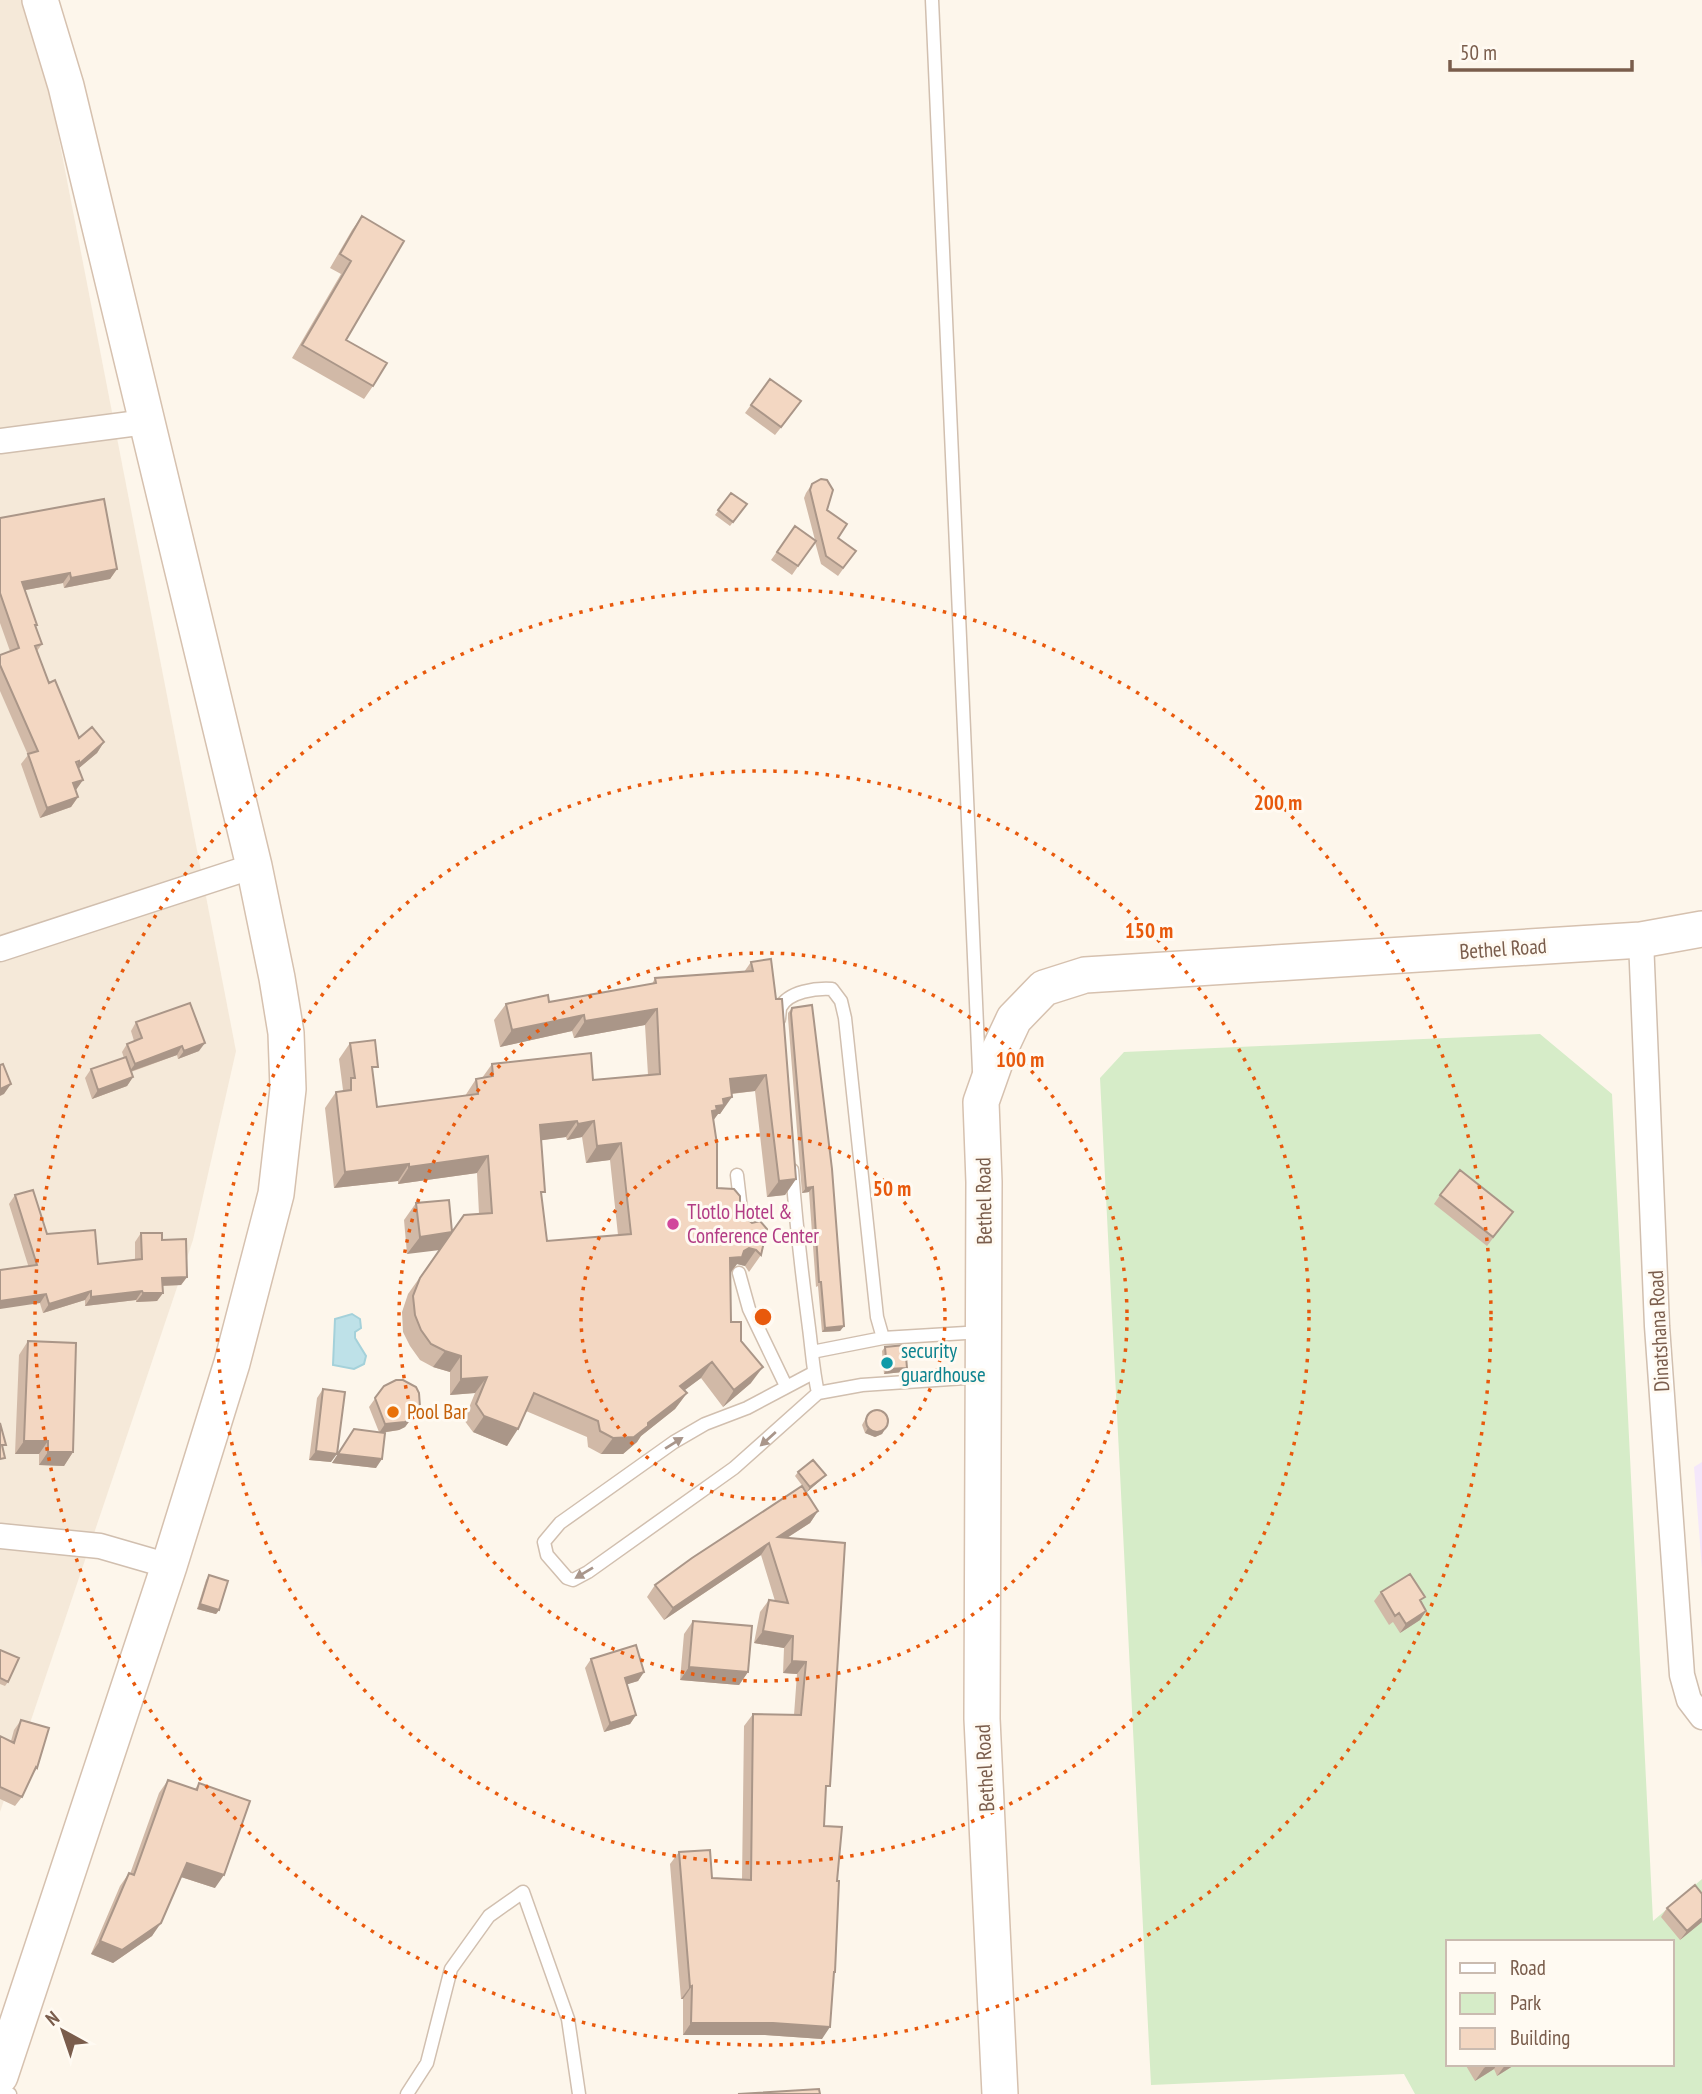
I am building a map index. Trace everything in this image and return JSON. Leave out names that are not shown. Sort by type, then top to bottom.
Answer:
[{"type":"street","points":[[0,2076],[10,2014],[169,1566],[232,1363],[275,1194],[288,1089],[286,1033],[254,866],[66,86],[40,0]]},
{"type":"street","points":[[0,441],[146,422]]},
{"type":"street","points":[[0,949],[254,866]]},
{"type":"street","name":"Bethel Road","points":[[1000,2094],[982,1719],[984,1182],[981,1102],[999,1051],[1014,1019],[1044,988],[1085,975],[1641,940],[1702,929]]},
{"type":"street","name":"Dinatshana Road","points":[[1641,940],[1657,1326],[1682,1675],[1689,1700],[1702,1717]]},
{"type":"street","points":[[0,1536],[100,1546],[169,1566]]},
{"type":"lane","points":[[932,0],[981,1102]]},
{"type":"lane","points":[[780,1031],[780,1007],[803,992],[818,988],[832,989],[841,1001],[877,1317],[883,1338]]},
{"type":"lane","points":[[790,1151],[799,1257],[813,1373],[818,1393]]},
{"type":"lane","points":[[737,1175],[743,1231]]},
{"type":"lane","points":[[739,1273],[749,1309],[786,1387]]},
{"type":"lane","points":[[812,1352],[883,1338],[984,1332]]},
{"type":"lane","points":[[813,1373],[747,1408],[705,1424],[674,1442],[560,1522],[544,1542],[547,1555],[566,1578],[573,1580],[588,1572],[734,1468],[818,1393],[862,1385],[984,1377]]},
{"type":"lane","points":[[407,2094],[427,2063],[451,1969],[489,1916],[523,1892],[568,2019],[579,2094]]},
{"type":"lane","points":[[0,2089],[10,2094]]},
{"type":"shaded area","points":[[0,0],[32,0],[236,1051],[193,1240],[0,1812]]},
{"type":"shaded area","points":[[1702,1462],[1702,1569],[1694,1467]]},
{"type":"green space","points":[[1540,1034],[1612,1094],[1653,1921],[1702,1879],[1702,2094],[1415,2094],[1404,2074],[1151,2085],[1100,1078],[1124,1052]]},
{"type":"water","points":[[352,1314],[360,1319],[361,1328],[355,1332],[355,1338],[366,1356],[364,1364],[354,1369],[333,1365],[335,1319]]},
{"type":"building","points":[[362,216],[404,241],[346,340],[387,363],[373,386],[302,345],[351,261],[340,254]]},
{"type":"building","points":[[770,379],[801,401],[781,427],[751,405]]},
{"type":"building","points":[[821,479],[827,480],[833,490],[827,510],[847,524],[838,538],[856,551],[843,568],[826,556],[810,490],[812,484]]},
{"type":"building","points":[[731,493],[747,504],[733,522],[718,510]]},
{"type":"building","points":[[104,499],[117,569],[71,578],[70,573],[22,582],[42,644],[35,646],[49,683],[55,680],[79,738],[92,727],[104,742],[79,764],[79,761],[76,762],[83,780],[73,783],[78,797],[47,808],[28,754],[38,751],[0,665],[0,655],[19,648],[0,593],[0,518]]},
{"type":"building","points":[[795,526],[816,541],[798,566],[777,552]]},
{"type":"building","name":"Tlotlo Hotel & Conference Center","points":[[771,959],[776,999],[782,999],[796,1179],[779,1181],[766,1075],[730,1079],[732,1097],[723,1099],[724,1105],[716,1106],[717,1110],[712,1111],[717,1144],[717,1188],[734,1189],[740,1196],[740,1213],[746,1214],[752,1223],[760,1221],[767,1229],[761,1255],[749,1248],[744,1251],[742,1257],[730,1258],[731,1322],[741,1322],[741,1341],[763,1367],[734,1390],[712,1362],[680,1386],[687,1393],[634,1437],[613,1438],[600,1431],[598,1421],[534,1393],[518,1429],[484,1416],[476,1404],[487,1377],[461,1379],[461,1356],[431,1344],[415,1315],[413,1296],[420,1278],[464,1215],[492,1213],[488,1156],[409,1167],[409,1164],[345,1172],[336,1092],[351,1090],[351,1078],[355,1078],[350,1043],[375,1040],[378,1067],[372,1067],[377,1107],[478,1094],[476,1079],[493,1076],[492,1064],[591,1053],[593,1080],[660,1074],[657,1009],[585,1021],[584,1015],[512,1030],[506,1004],[548,995],[549,1002],[656,983],[655,978],[753,971],[751,962]],"holes":[[[577,1121],[578,1124],[594,1121],[597,1146],[621,1143],[631,1234],[547,1241],[541,1192],[545,1192],[540,1125]]]},
{"type":"building","points":[[190,1003],[205,1043],[184,1051],[182,1046],[135,1064],[127,1044],[142,1038],[136,1022]]},
{"type":"building","points":[[812,1005],[832,1169],[844,1326],[825,1328],[813,1187],[806,1188],[791,1013],[792,1008]]},
{"type":"building","points":[[126,1057],[133,1077],[98,1090],[91,1069]]},
{"type":"building","points":[[3,1064],[11,1084],[0,1089],[0,1065]]},
{"type":"building","points":[[1460,1170],[1513,1212],[1493,1237],[1440,1195]]},
{"type":"building","points":[[33,1190],[47,1234],[95,1230],[98,1264],[142,1259],[141,1233],[162,1233],[162,1240],[186,1239],[187,1277],[162,1278],[163,1293],[142,1291],[91,1297],[91,1291],[49,1304],[46,1294],[0,1301],[0,1270],[37,1265],[15,1195]]},
{"type":"building","points":[[449,1200],[452,1232],[420,1237],[416,1203]]},
{"type":"building","points":[[28,1341],[76,1343],[73,1452],[48,1452],[48,1441],[24,1441]]},
{"type":"building","points":[[905,1345],[907,1368],[887,1369],[885,1347]]},
{"type":"building","name":"Pool Bar","points":[[396,1380],[403,1380],[416,1387],[420,1407],[411,1419],[405,1422],[385,1424],[375,1398],[384,1386]]},
{"type":"building","points":[[323,1389],[345,1392],[337,1454],[316,1451]]},
{"type":"building","points":[[877,1410],[885,1413],[888,1421],[885,1429],[877,1432],[869,1429],[866,1421],[869,1413]]},
{"type":"building","points":[[0,1423],[6,1445],[2,1445],[5,1458],[0,1459]]},
{"type":"building","points":[[354,1429],[385,1433],[382,1459],[338,1454]]},
{"type":"building","points":[[813,1460],[826,1475],[810,1487],[798,1472]]},
{"type":"building","points":[[802,1486],[818,1511],[778,1537],[845,1543],[830,1786],[826,1786],[824,1826],[842,1827],[830,2027],[773,2023],[691,2023],[692,1986],[690,1987],[679,1852],[710,1850],[712,1878],[751,1880],[753,1714],[801,1715],[806,1662],[792,1661],[793,1636],[763,1631],[769,1600],[788,1603],[769,1543],[673,1608],[655,1585]]},
{"type":"building","points":[[1410,1574],[1425,1597],[1420,1600],[1426,1611],[1406,1624],[1399,1613],[1395,1616],[1381,1592]]},
{"type":"building","points":[[209,1575],[228,1581],[219,1610],[200,1604]]},
{"type":"building","points":[[693,1621],[752,1626],[748,1672],[689,1667]]},
{"type":"building","points":[[636,1645],[644,1672],[625,1678],[636,1715],[610,1723],[591,1659]]},
{"type":"building","points":[[0,1650],[19,1658],[8,1682],[0,1678]]},
{"type":"building","points":[[21,1720],[49,1728],[37,1768],[22,1797],[0,1787],[0,1736],[14,1743]]},
{"type":"building","points":[[168,1780],[197,1790],[199,1783],[250,1801],[224,1875],[187,1863],[161,1923],[122,1950],[100,1941],[129,1873],[134,1875]]},
{"type":"building","points":[[1695,1885],[1702,1894],[1702,1918],[1687,1931],[1667,1908]]},
{"type":"building","points":[[819,2089],[820,2094],[738,2094]]},
{"type":"place","name":"Tlotlo Hotel & Conference Center","points":[[673,1224]]},
{"type":"place","name":"security guardhouse","points":[[887,1363]]},
{"type":"place","name":"Pool Bar","points":[[393,1412]]}]
